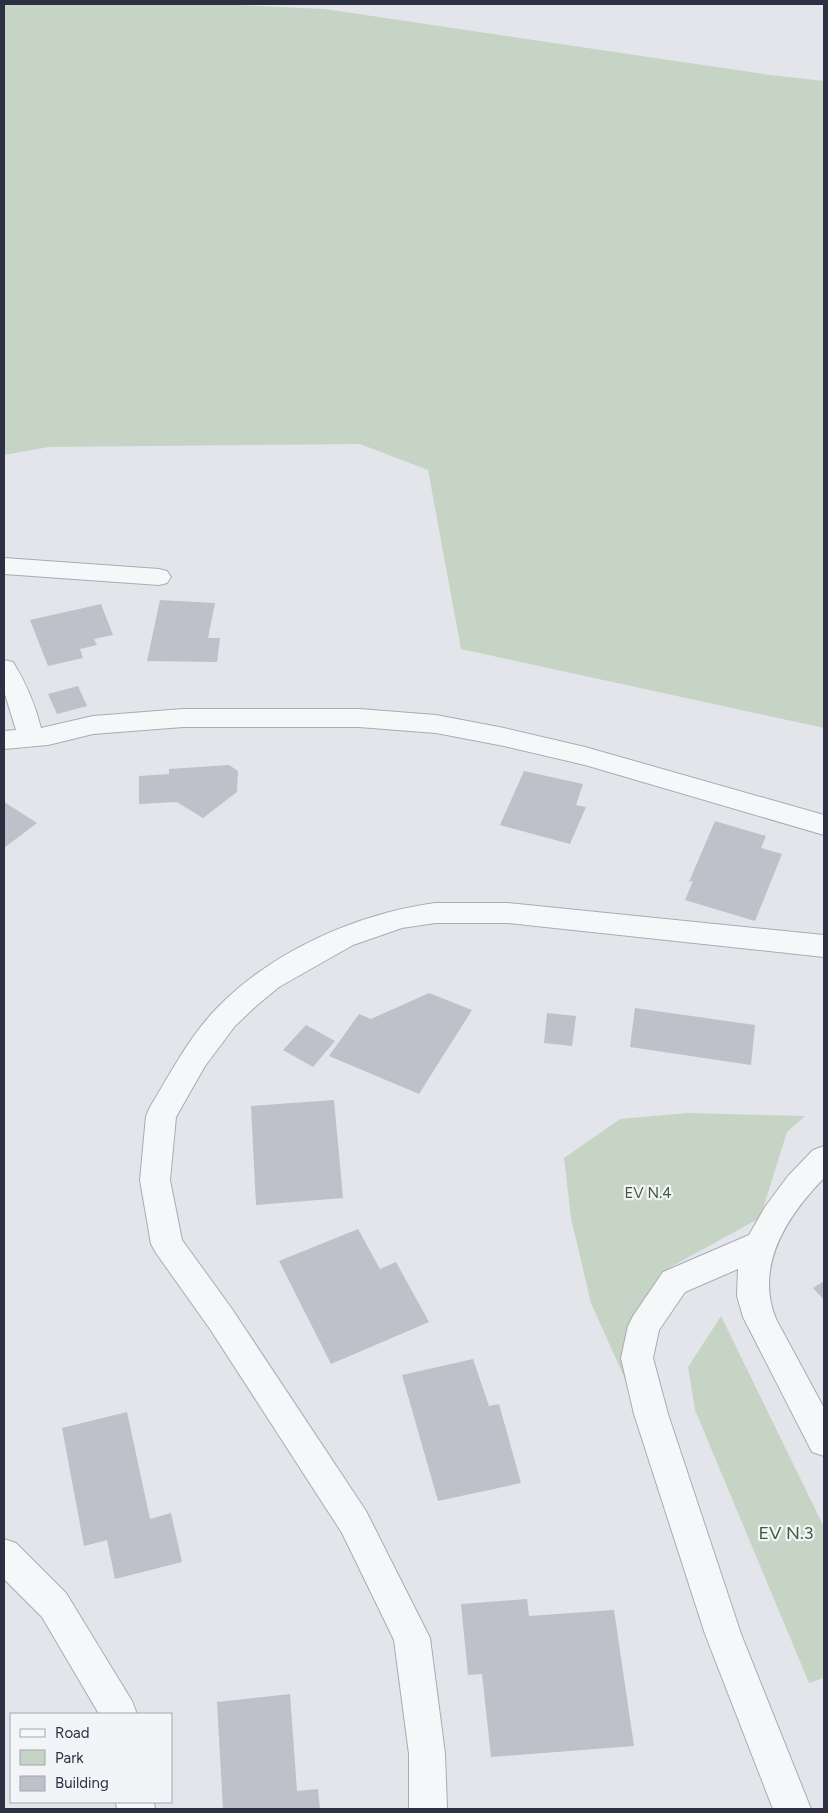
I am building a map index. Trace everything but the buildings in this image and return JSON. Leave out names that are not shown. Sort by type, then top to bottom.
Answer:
[{"type":"street","points":[[4,566],[159,577]]},
{"type":"street","points":[[4,668],[19,694],[27,718],[30,738]]},
{"type":"street","points":[[4,740],[48,736],[93,725],[183,718],[359,718],[436,724],[504,736],[585,756],[824,825]]},
{"type":"street","points":[[428,1809],[427,1754],[412,1638],[354,1522],[226,1327],[167,1244],[155,1180],[161,1116],[195,1058],[225,1018],[246,998],[276,975],[343,937],[401,918],[435,913],[508,913],[824,946]]},
{"type":"street","points":[[824,1160],[798,1186],[779,1209],[762,1244],[753,1270],[755,1303],[760,1321],[824,1440]]},
{"type":"street","points":[[762,1244],[674,1282],[644,1326],[637,1358],[651,1414],[723,1634],[792,1809]]},
{"type":"street","points":[[4,1555],[54,1605],[118,1713]]},
{"type":"green space","points":[[4,4],[215,4],[325,9],[770,75],[824,81],[824,728],[461,649],[428,470],[360,444],[49,447],[4,455]]},
{"type":"green space","name":"EV N.4","points":[[688,1113],[805,1116],[787,1132],[760,1218],[667,1269],[632,1395],[591,1303],[571,1218],[564,1158],[620,1119]]},
{"type":"green space","name":"EV N.3","points":[[721,1316],[824,1527],[824,1678],[809,1683],[695,1410],[688,1367]]}]
